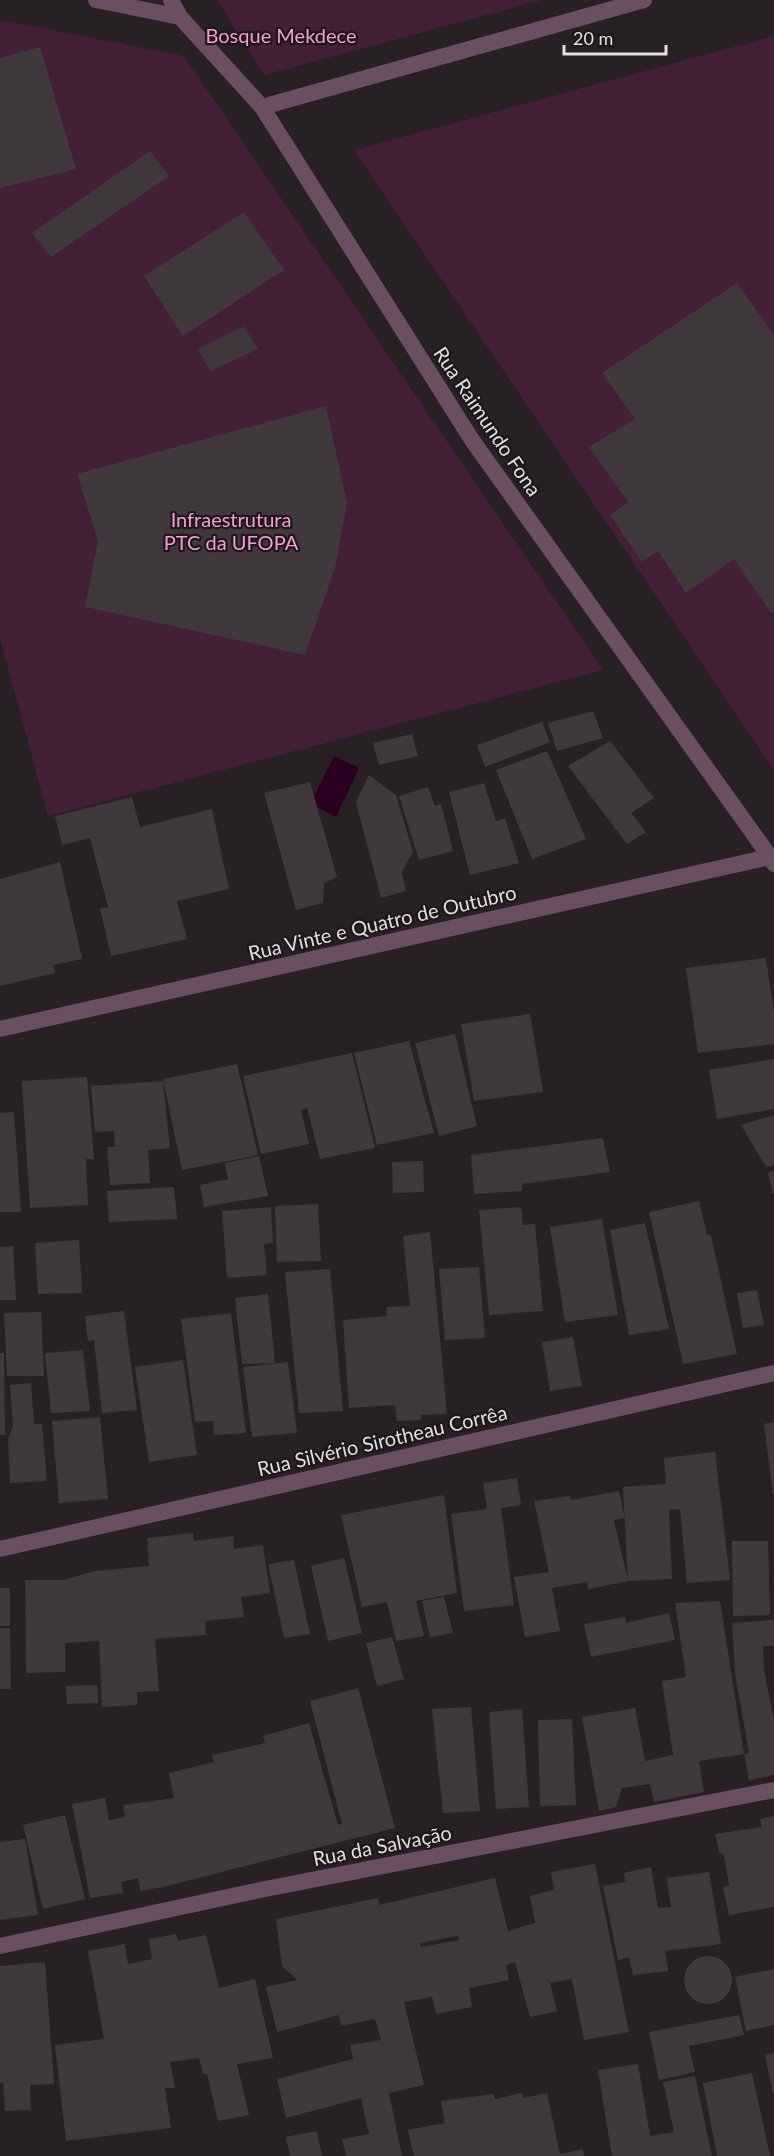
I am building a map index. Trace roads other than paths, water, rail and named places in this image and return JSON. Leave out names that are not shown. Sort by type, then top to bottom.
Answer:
[{"type":"street","points":[[96,0],[180,17]]},
{"type":"street","name":"Rua Raimundo Fona","points":[[171,0],[180,17],[261,107],[472,440],[772,859]]},
{"type":"street","points":[[261,107],[644,0]]},
{"type":"street","name":"Rua Vinte e Quatro de Outubro","points":[[0,1029],[772,859]]},
{"type":"street","name":"Rua Silvério Sirotheau Corrêa","points":[[0,1549],[774,1373]]},
{"type":"street","name":"Rua da Salvação","points":[[0,1946],[260,1890],[774,1790]]},
{"type":"park label","name":"Bosque Mekdece","points":[[281,35]]},
{"type":"park label","name":"Infraestrutura PTC da UFOPA","points":[[231,530]]}]
